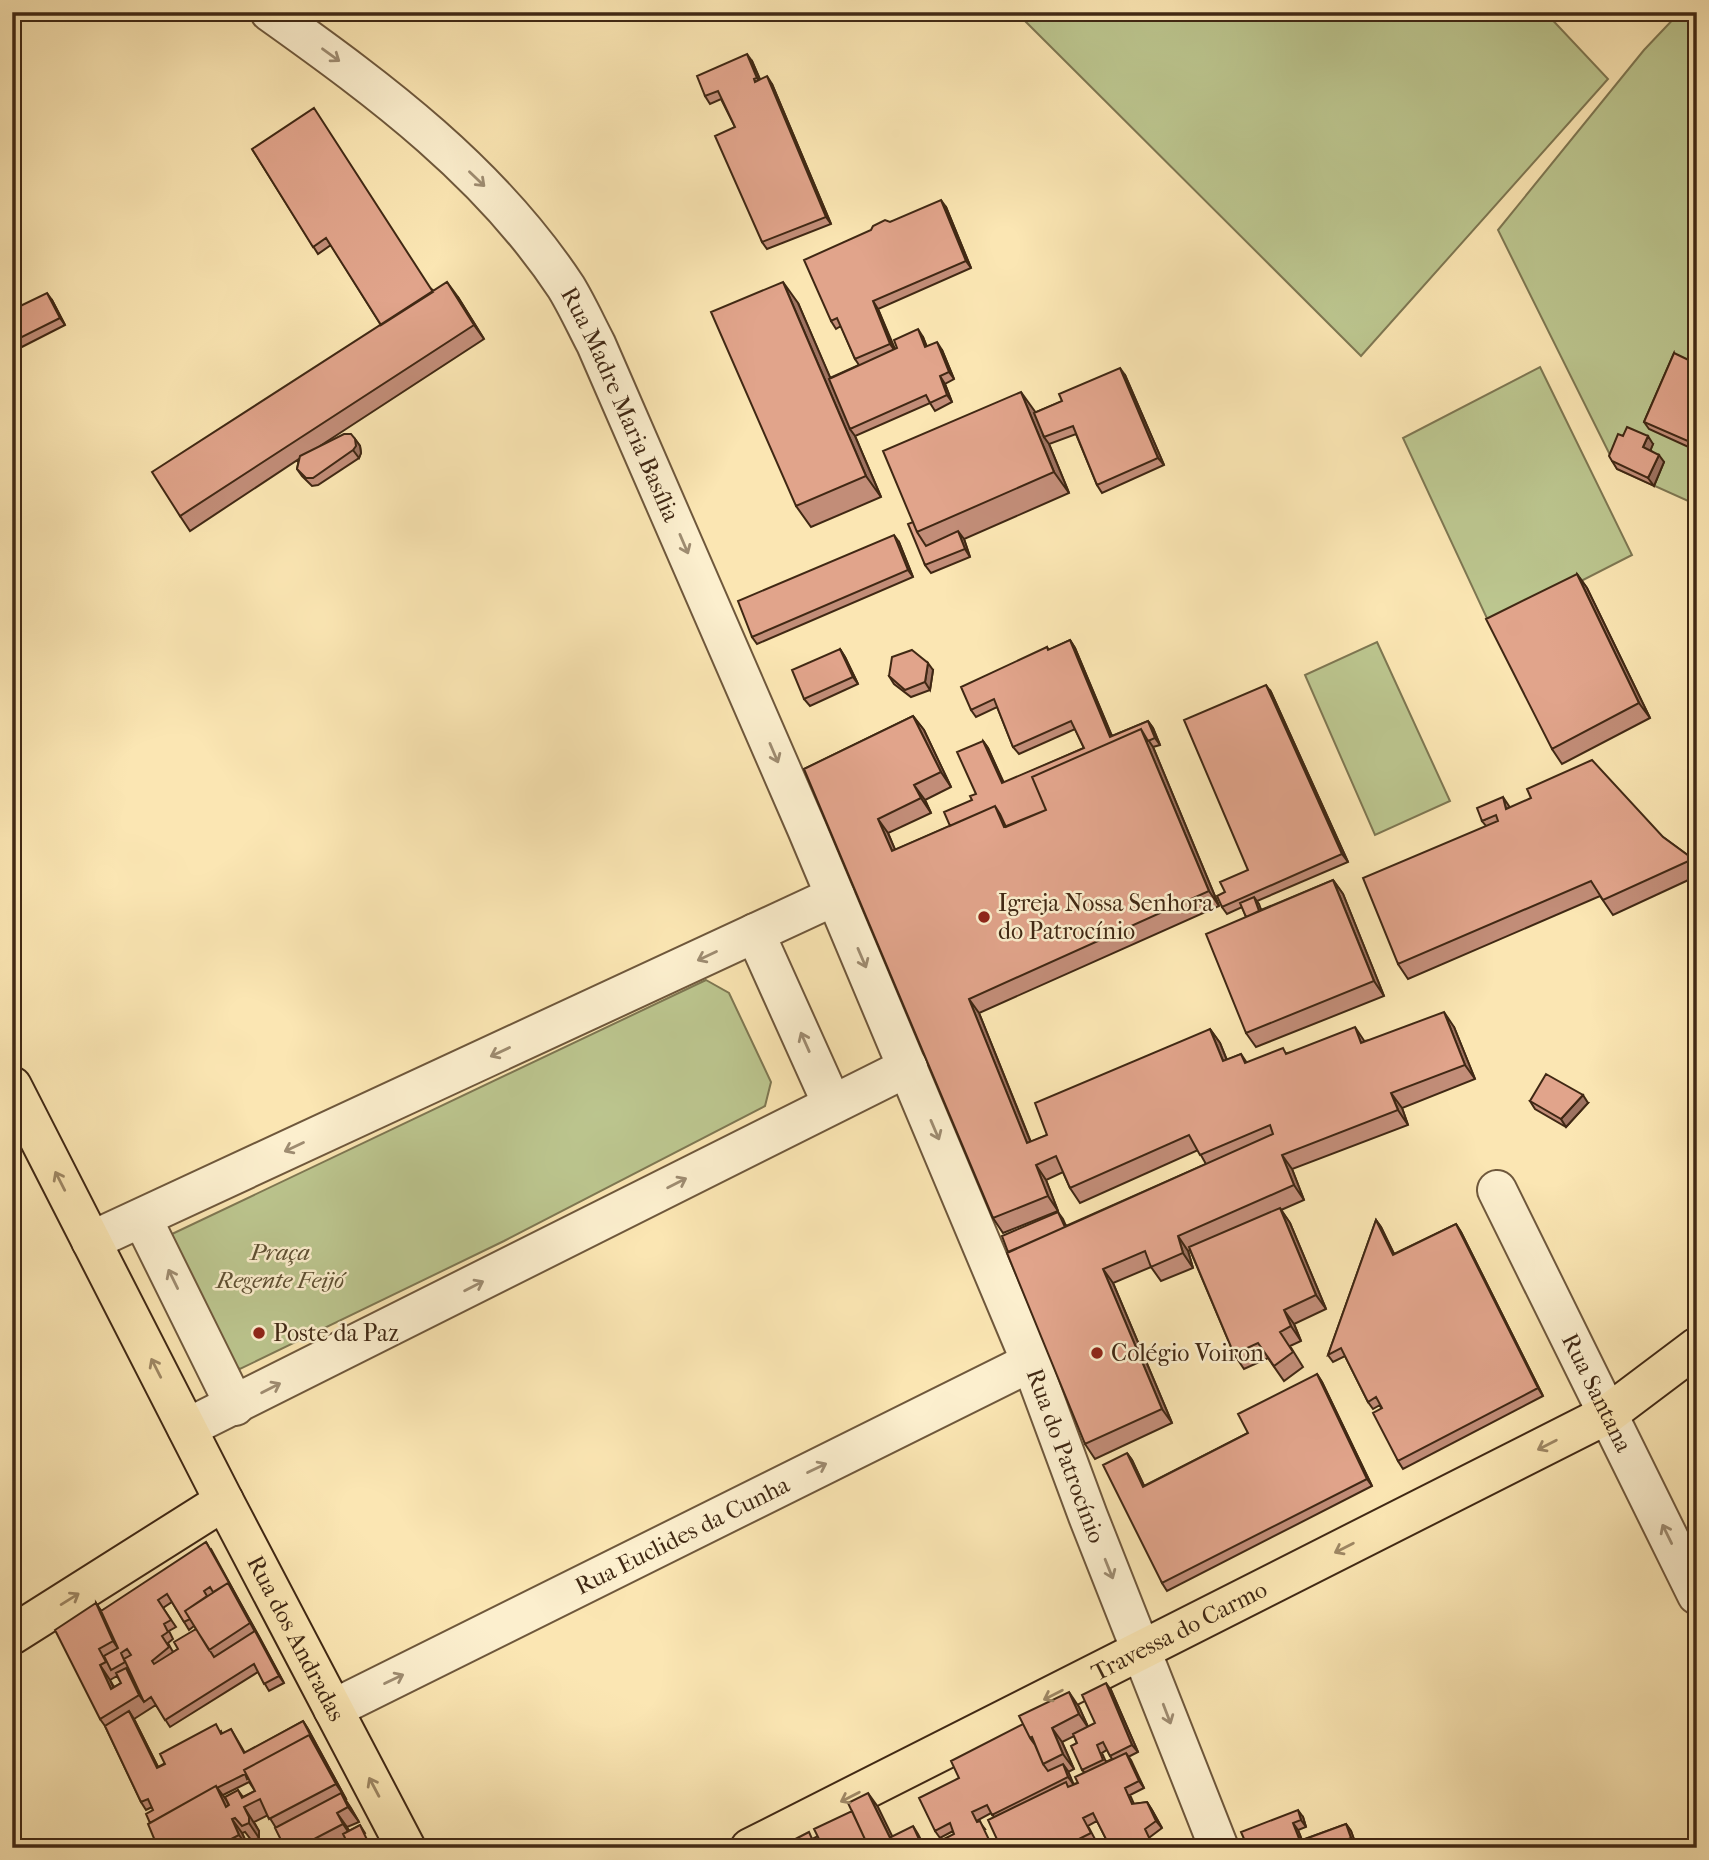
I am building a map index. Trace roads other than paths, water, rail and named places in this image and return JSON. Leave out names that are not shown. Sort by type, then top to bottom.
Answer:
[{"type":"main road","points":[[12,1086],[187,1428]]},
{"type":"main road","name":"Travessa do Carmo","points":[[750,1848],[1608,1414],[1697,1347]]},
{"type":"main road","name":"Rua dos Andradas","points":[[187,1428],[406,1848]]},
{"type":"main road","points":[[12,1635],[224,1501]]},
{"type":"street","name":"Rua Madre Maria Basília","points":[[275,13],[428,131],[488,190],[566,288],[596,344],[835,896]]},
{"type":"street","points":[[92,1241],[835,896],[908,1067],[187,1428]]},
{"type":"street","points":[[755,933],[832,1104]]},
{"type":"street","name":"Rua do Patrocínio","points":[[908,1067],[1031,1362],[1088,1516],[1219,1848]]},
{"type":"street","name":"Rua Santana","points":[[1497,1190],[1697,1595]]},
{"type":"street","points":[[142,1218],[235,1406]]},
{"type":"street","name":"Rua Euclides da Cunha","points":[[333,1710],[1031,1362]]},
{"type":"place","name":"Igreja Nossa Senhora do Patrocínio","points":[[984,917]]},
{"type":"place","name":"Poste da Paz","points":[[259,1333]]},
{"type":"place","name":"Colégio Voiron","points":[[1097,1353]]},
{"type":"park label","name":"Praça Regente Feijó","points":[[280,1266]]}]
